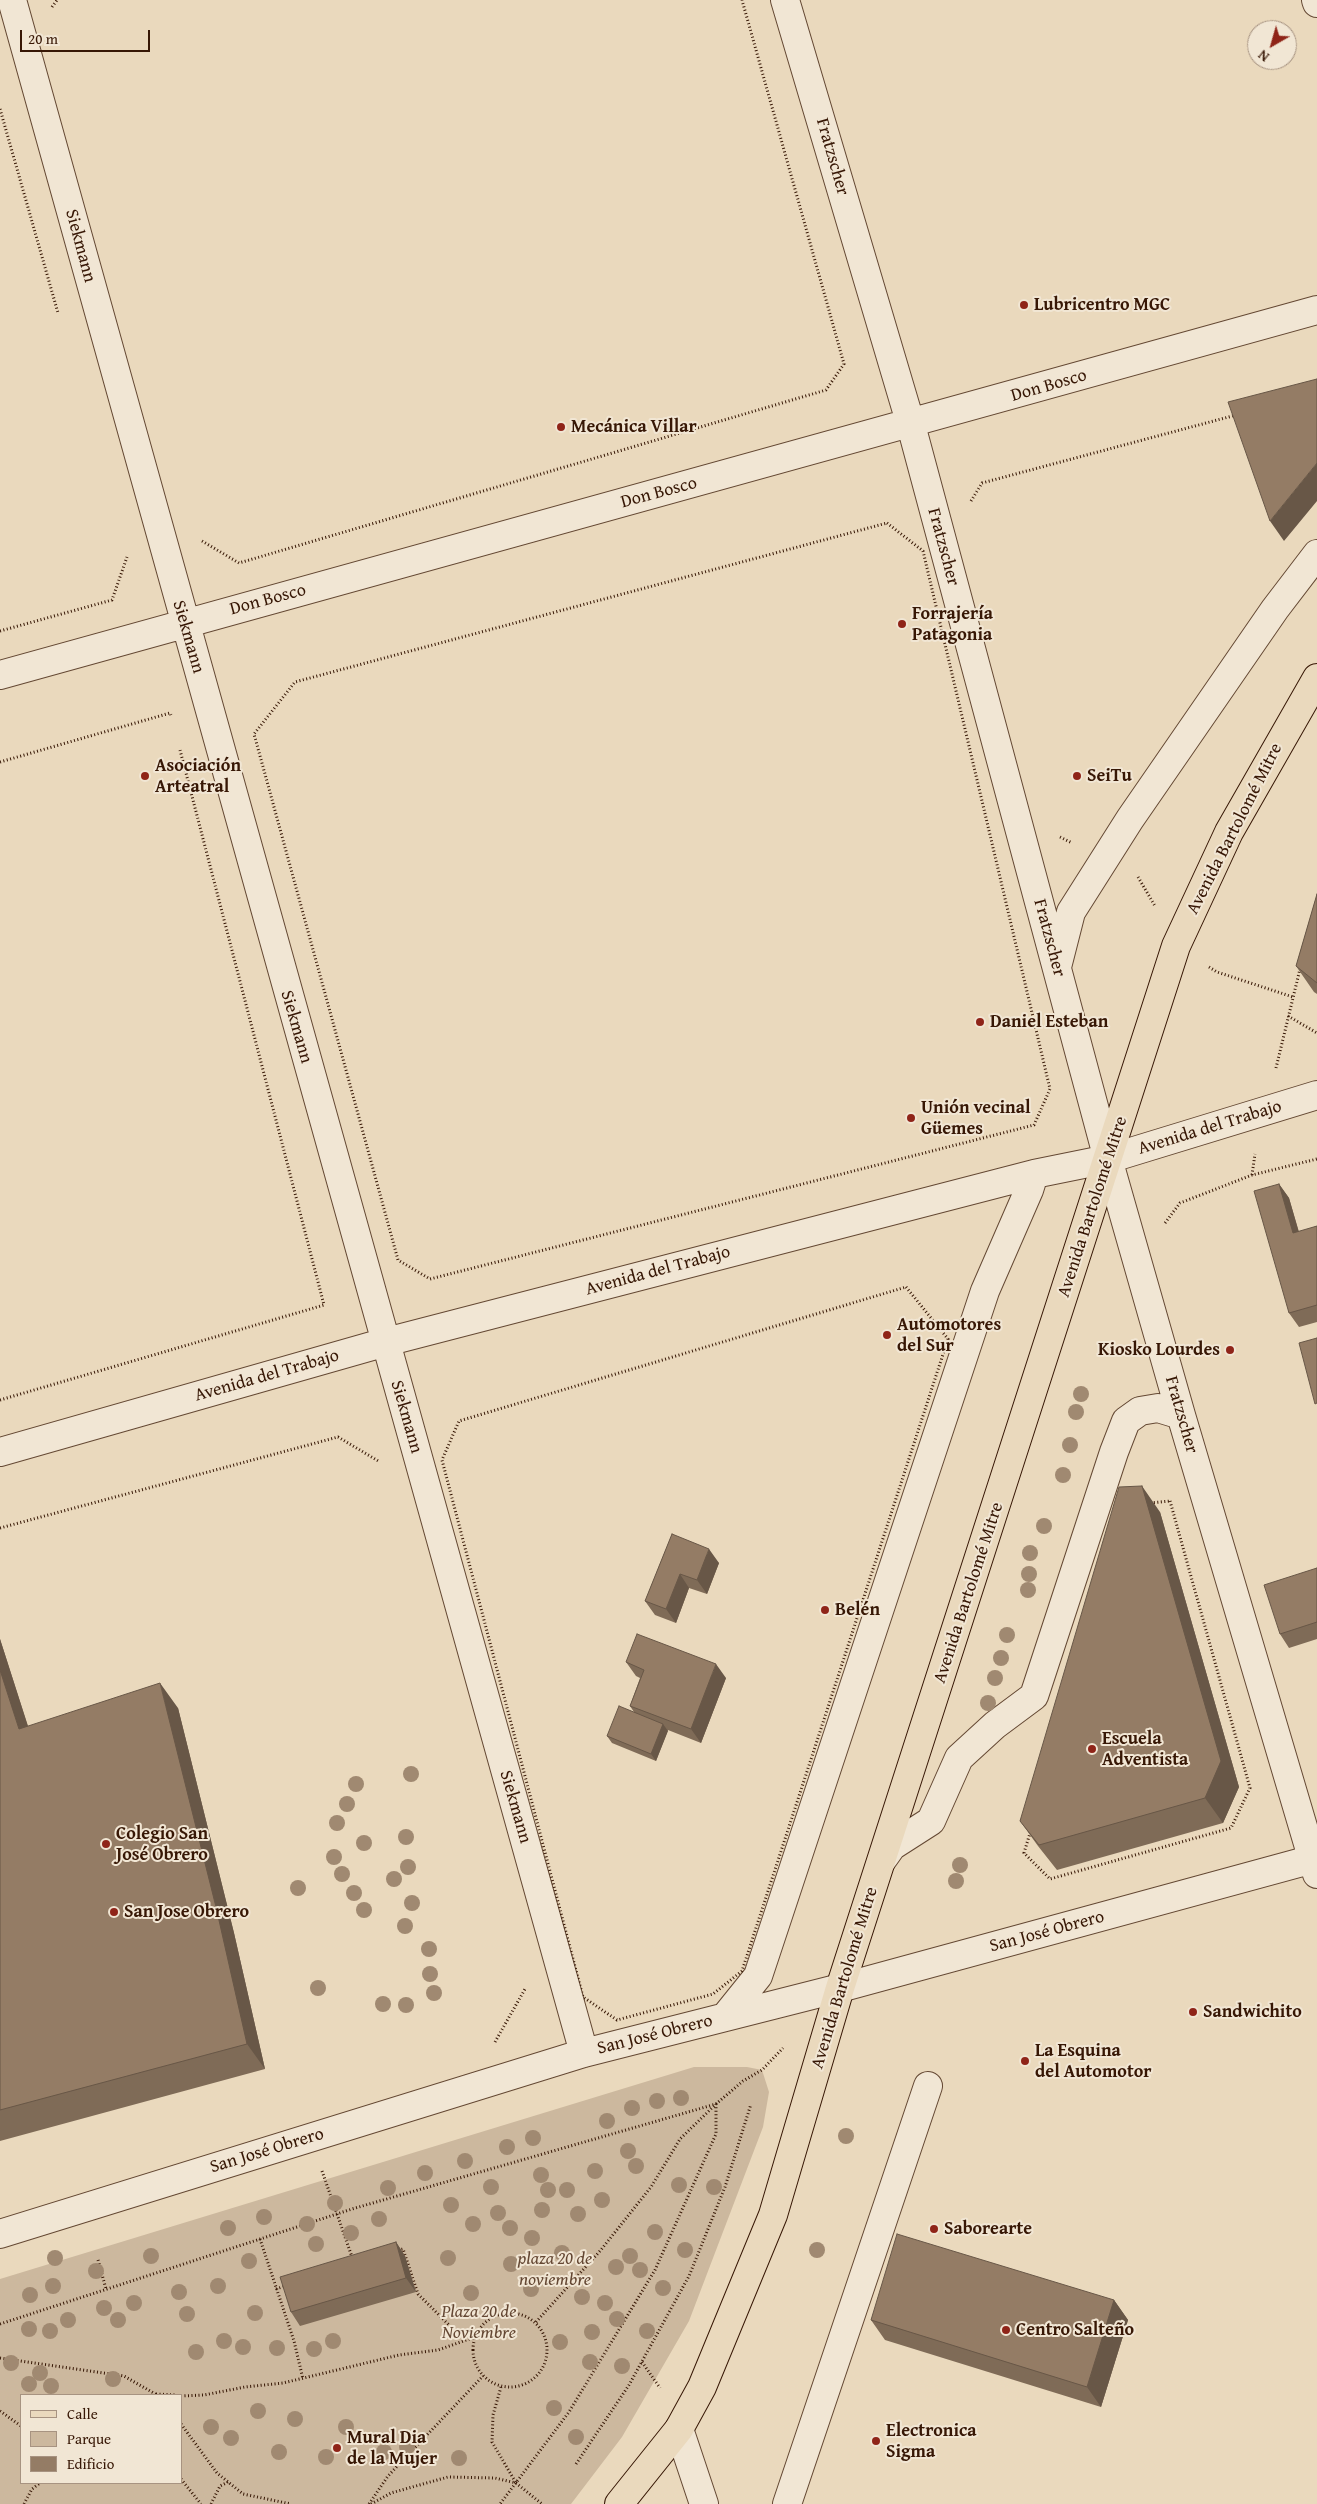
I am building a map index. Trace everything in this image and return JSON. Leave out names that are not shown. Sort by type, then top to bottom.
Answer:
[{"type":"main road","name":"Avenida Bartolomé Mitre","points":[[619,2504],[679,2429],[702,2387],[772,2215],[840,1988],[1176,946],[1229,832],[1317,678]]},
{"type":"street","name":"Siekmann","points":[[12,0],[184,623],[584,2053]]},
{"type":"street","name":"Fratzscher","points":[[785,0],[911,424],[1108,1159],[1181,1415],[1316,1864]]},
{"type":"street","name":"Don Bosco","points":[[0,675],[1317,310]]},
{"type":"street","points":[[1057,968],[1071,912],[1141,803],[1275,608],[1317,554]]},
{"type":"street","name":"Avenida del Trabajo","points":[[0,1452],[386,1342],[1034,1174],[1108,1159],[1317,1095]]},
{"type":"street","points":[[725,2017],[758,1976],[985,1291],[1029,1190],[1034,1174]]},
{"type":"street","points":[[882,1860],[892,1846],[931,1820],[959,1758],[995,1725],[1034,1696],[1114,1452],[1126,1421],[1140,1411],[1158,1408],[1181,1415]]},
{"type":"street","name":"San José Obrero","points":[[0,2234],[584,2053],[1316,1864]]},
{"type":"street","points":[[787,2504],[928,2086]]},
{"type":"street","points":[[679,2429],[704,2504]]},
{"type":"path","points":[[51,10],[57,0]]},
{"type":"path","points":[[198,538],[238,563],[826,390],[844,364],[742,0]]},
{"type":"path","points":[[0,109],[60,319]]},
{"type":"path","points":[[967,506],[982,484],[1240,413]]},
{"type":"path","points":[[887,523],[923,551],[1050,1089],[1034,1125],[430,1279],[398,1260],[254,734],[295,682],[887,523]]},
{"type":"path","points":[[0,631],[112,600],[128,558],[125,549]]},
{"type":"path","points":[[0,762],[170,713],[172,722]]},
{"type":"path","points":[[0,1400],[324,1305],[178,741]]},
{"type":"path","points":[[1058,836],[1079,847]]},
{"type":"path","points":[[1302,961],[1276,1067],[1262,1113],[1252,1175],[1317,1159]]},
{"type":"path","points":[[1288,1016],[1317,1033]]},
{"type":"path","points":[[906,1287],[948,1339],[742,1971],[713,1994],[617,2020],[583,1997],[442,1460],[459,1421],[906,1287]]},
{"type":"path","points":[[0,1528],[338,1437],[380,1462],[382,1471]]},
{"type":"path","points":[[1170,1501],[1250,1788],[1231,1828],[1050,1879],[1024,1853],[1129,1505],[1170,1501]]},
{"type":"path","points":[[492,2047],[526,1991],[523,1981]]},
{"type":"path","points":[[536,2322],[600,2251],[651,2187],[680,2139],[743,2081],[762,2070],[788,2043]]},
{"type":"path","points":[[0,2324],[335,2214],[716,2104]]},
{"type":"path","points":[[500,2504],[569,2412],[655,2270],[716,2134],[716,2104]]},
{"type":"path","points":[[576,2464],[629,2385],[689,2276],[725,2187],[751,2104]]},
{"type":"path","points":[[310,2138],[335,2214],[355,2264]]},
{"type":"path","points":[[260,2239],[294,2341],[303,2379]]},
{"type":"path","points":[[395,2251],[403,2249],[418,2294],[453,2329],[475,2337]]},
{"type":"path","points":[[98,2260],[106,2289]]},
{"type":"path","points":[[276,2289],[294,2283]]},
{"type":"path","points":[[518,2313],[536,2322],[547,2343],[548,2356],[544,2368],[533,2381],[520,2387],[502,2387],[489,2382],[476,2365],[473,2350],[475,2337],[480,2327],[498,2315],[518,2313]]},
{"type":"path","points":[[182,2396],[204,2395],[303,2379],[399,2355],[438,2350],[475,2337]]},
{"type":"path","points":[[0,2358],[124,2376],[155,2394]]},
{"type":"path","points":[[370,2504],[388,2476],[483,2376]]},
{"type":"path","points":[[502,2387],[493,2415],[492,2442],[516,2483],[542,2504]]},
{"type":"path","points":[[0,2412],[20,2425]]},
{"type":"path","points":[[182,2425],[216,2473],[243,2494],[290,2504]]},
{"type":"path","points":[[370,2504],[391,2493],[448,2477],[495,2478],[516,2483]]},
{"type":"path","points":[[182,2480],[201,2504]]},
{"type":"path","points":[[211,2504],[220,2486],[228,2482]]},
{"type":"path","points":[[24,2504],[32,2489],[39,2484]]},
{"type":"green space","name":"Plaza 20 de Noviembre","points":[[694,2067],[747,2067],[762,2070],[769,2092],[763,2127],[689,2321],[622,2437],[571,2504],[0,2504],[0,2279]]},
{"type":"building","points":[[1317,379],[1317,463],[1270,521],[1228,402]]},
{"type":"building","points":[[1317,894],[1317,983],[1296,966]]},
{"type":"building","points":[[1279,1184],[1293,1233],[1317,1226],[1317,1305],[1289,1313],[1254,1191]]},
{"type":"building","points":[[1317,1338],[1317,1403],[1315,1404],[1299,1343]]},
{"type":"building","points":[[1142,1486],[1221,1761],[1205,1798],[1039,1845],[1020,1821],[1119,1487]]},
{"type":"building","points":[[672,1534],[709,1549],[697,1580],[680,1574],[666,1609],[645,1601]]},
{"type":"building","points":[[1317,1568],[1317,1622],[1280,1634],[1264,1585]]},
{"type":"building","points":[[637,1634],[716,1664],[691,1729],[630,1706],[644,1670],[626,1662]]},
{"type":"building","name":"San Jose Obrero","points":[[0,1670],[19,1729],[160,1683],[216,1907],[247,2044],[0,2110]]},
{"type":"building","points":[[619,1706],[663,1724],[651,1754],[607,1736]]},
{"type":"building","name":"Centro Salteño","points":[[897,2234],[1114,2300],[1087,2387],[871,2320]]},
{"type":"building","points":[[396,2242],[406,2278],[291,2312],[280,2277]]},
{"type":"place","name":"Lubricentro MGC","points":[[1024,305]]},
{"type":"place","name":"Mecánica Villar","points":[[561,427]]},
{"type":"place","name":"Forrajería Patagonia","points":[[902,624]]},
{"type":"place","name":"Asociación Arteatral","points":[[145,776]]},
{"type":"place","name":"SeiTu","points":[[1077,776]]},
{"type":"place","name":"Daniel Esteban","points":[[980,1022]]},
{"type":"place","name":"Unión vecinal Güemes","points":[[911,1118]]},
{"type":"place","name":"Automotores del Sur","points":[[887,1335]]},
{"type":"place","name":"Kiosko Lourdes","points":[[1230,1350]]},
{"type":"place","name":"Belén","points":[[825,1610]]},
{"type":"place","name":"Escuela Adventista","points":[[1092,1749]]},
{"type":"place","name":"Colegio San José Obrero","points":[[106,1844]]},
{"type":"place","name":"San Jose Obrero","points":[[114,1912]]},
{"type":"place","name":"Sandwichito","points":[[1193,2012]]},
{"type":"place","name":"La Esquina del Automotor","points":[[1025,2061]]},
{"type":"place","name":"Saborearte","points":[[934,2229]]},
{"type":"place","name":"Centro Salteño","points":[[1006,2330]]},
{"type":"place","name":"Electronica Sigma","points":[[876,2441]]},
{"type":"place","name":"Mural Dia de la Mujer","points":[[337,2448]]},
{"type":"park label","name":"plaza 20 de noviembre","points":[[555,2269]]}]
